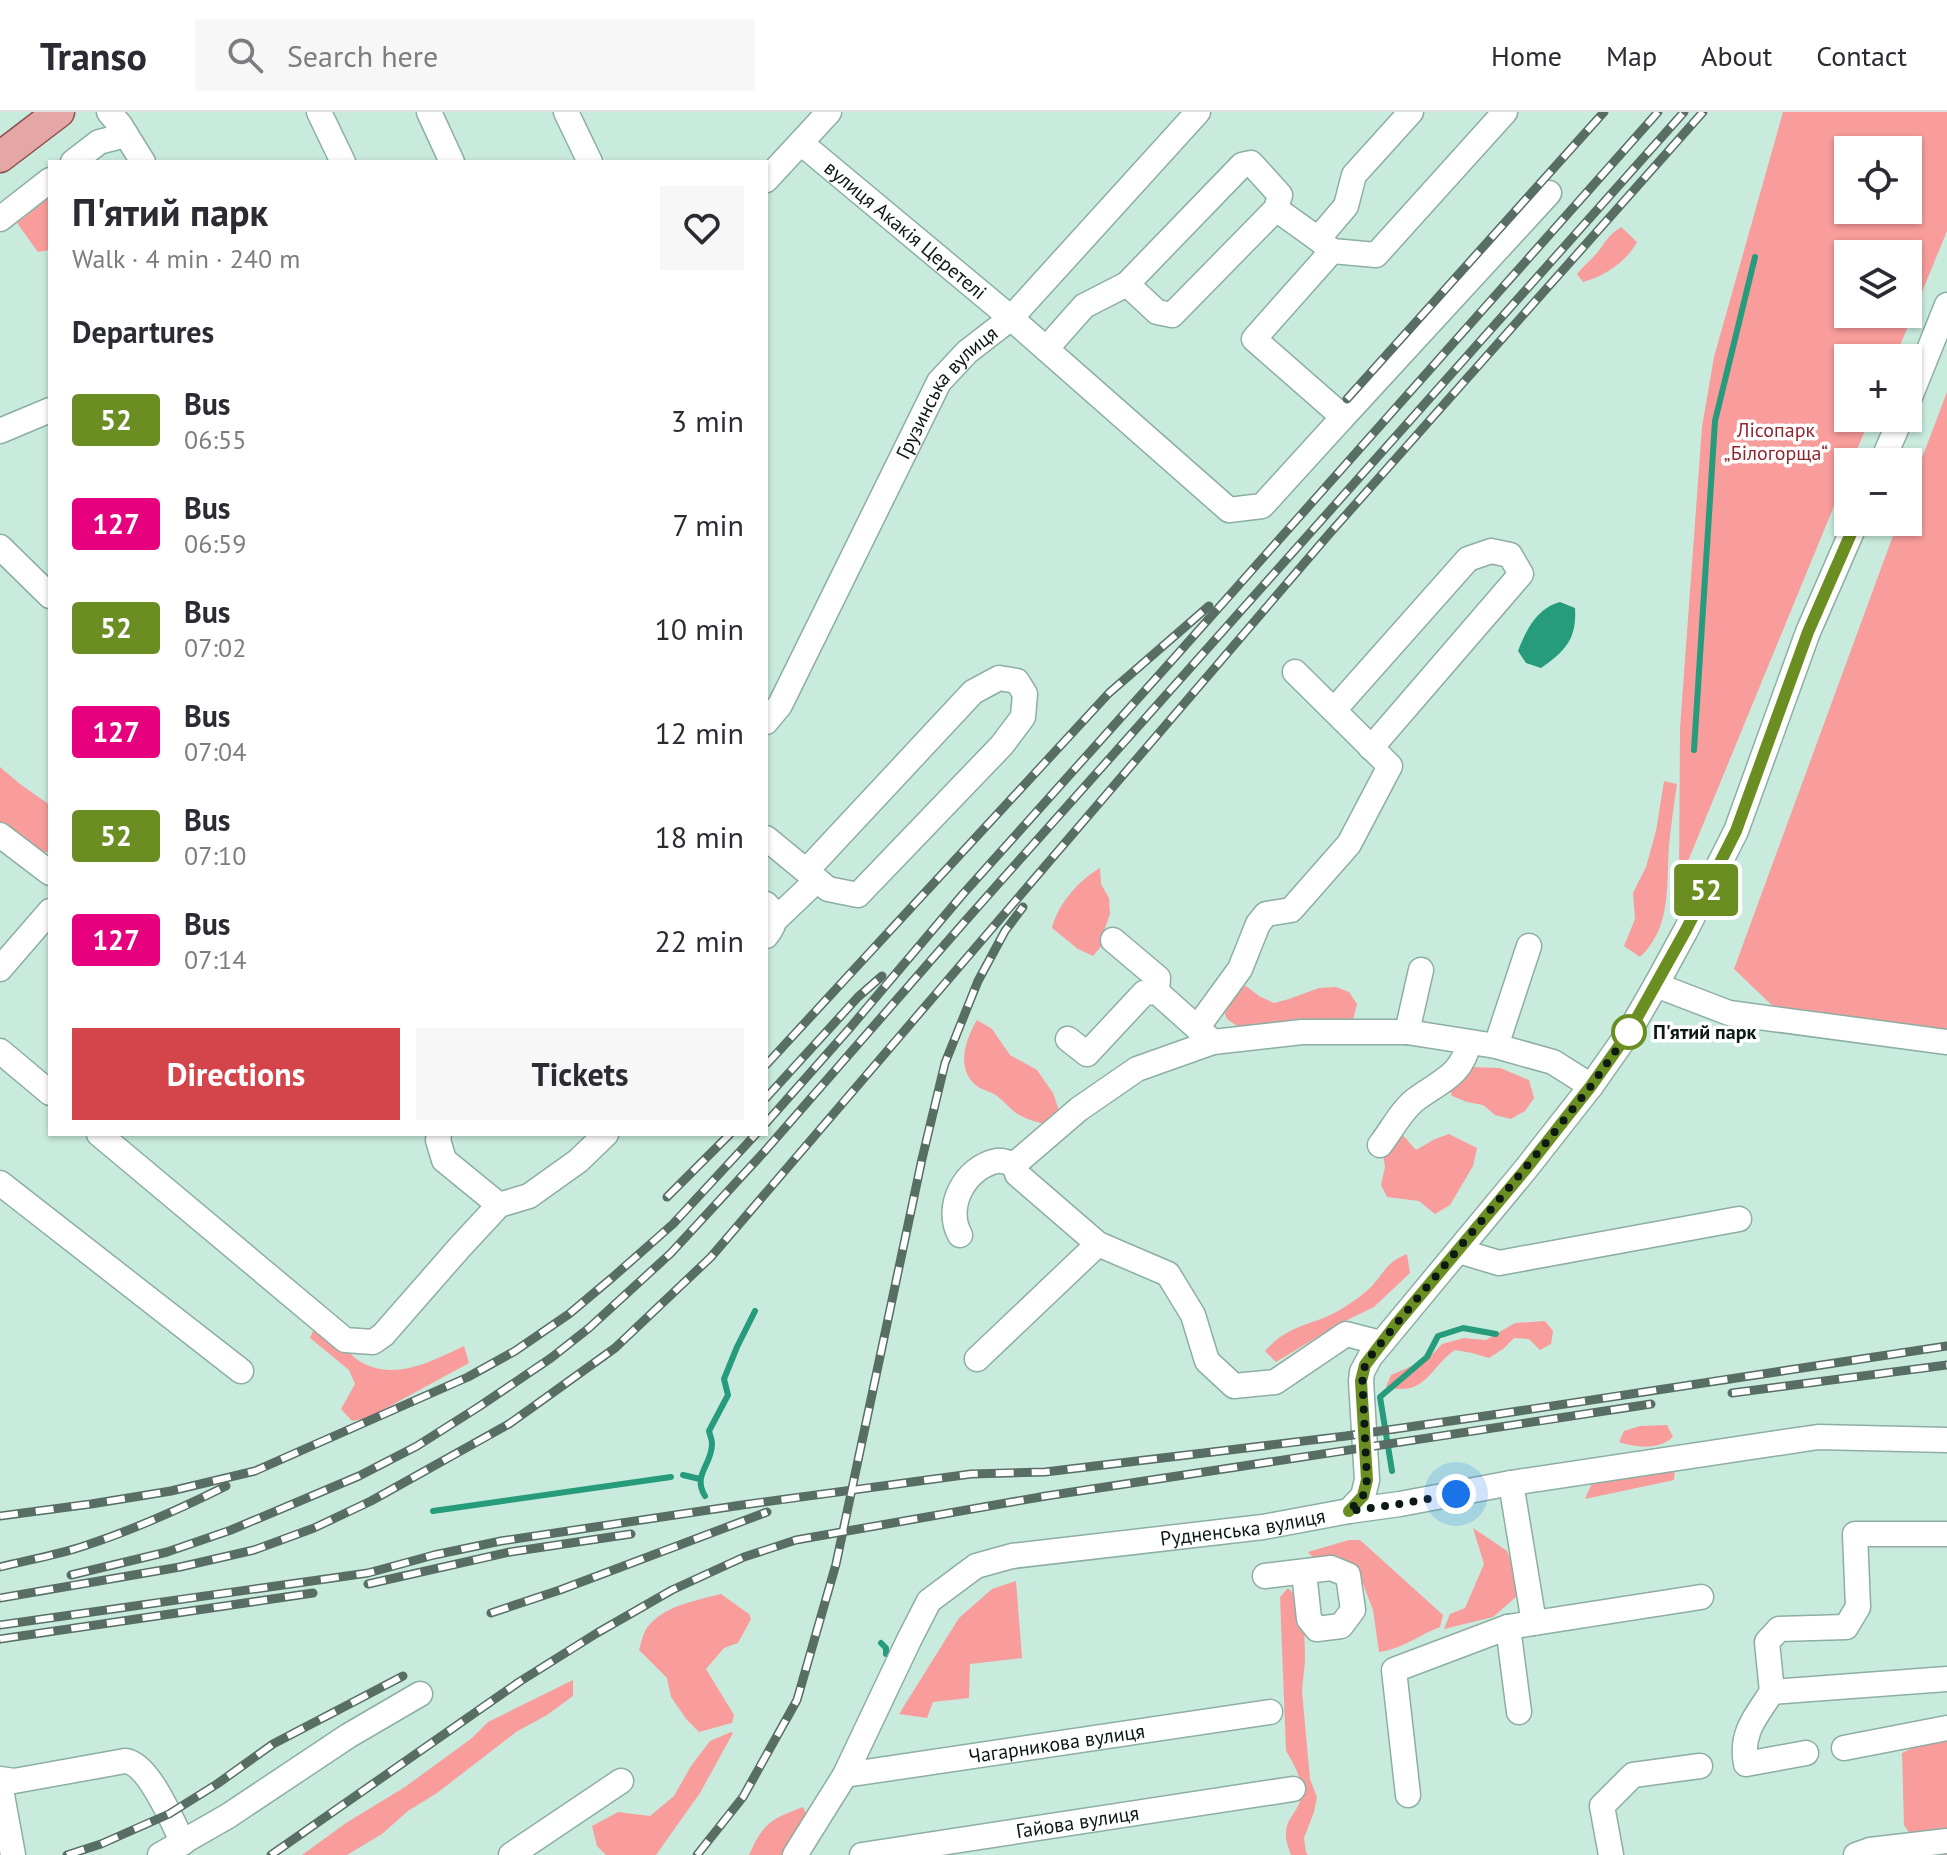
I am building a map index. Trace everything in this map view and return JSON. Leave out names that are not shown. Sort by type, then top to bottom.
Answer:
[{"type":"main road","points":[[0,157],[59,112]]},
{"type":"street","points":[[109,112],[142,160]]},
{"type":"street","points":[[319,112],[342,160]]},
{"type":"street","points":[[429,112],[451,160]]},
{"type":"street","points":[[566,112],[589,160]]},
{"type":"street","points":[[768,178],[829,112]]},
{"type":"street","name":"Грузинська вулиця","points":[[768,720],[780,705],[939,382],[967,352],[1011,318],[1198,112]]},
{"type":"street","points":[[1343,417],[1254,339],[1325,245],[1346,206],[1354,175],[1411,112]]},
{"type":"street","points":[[1276,209],[1325,245],[1376,255],[1505,112]]},
{"type":"street","points":[[76,160],[99,142],[126,135]]},
{"type":"street","name":"вулиця Акакія Церетелі","points":[[801,143],[1011,318],[1229,510],[1262,506],[1549,193]]},
{"type":"street","points":[[1046,349],[1084,306],[1127,284],[1242,165],[1251,163],[1280,195],[1276,209],[1172,315],[1157,312],[1127,284]]},
{"type":"street","points":[[0,219],[48,182]]},
{"type":"street","points":[[1922,367],[1947,305]]},
{"type":"street","points":[[0,431],[48,411]]},
{"type":"street","points":[[1349,1511],[1363,1496],[1367,1480],[1362,1372],[1381,1343],[1591,1086],[1629,1032],[1736,831],[1808,632],[1850,536]]},
{"type":"street","points":[[0,547],[48,594]]},
{"type":"street","points":[[1334,710],[1468,559],[1491,551],[1510,555],[1521,574],[1371,748]]},
{"type":"street","points":[[1205,1035],[1240,969],[1258,924],[1266,914],[1291,910],[1349,844],[1390,766],[1295,672]]},
{"type":"street","points":[[768,840],[812,875],[828,889],[858,895],[1002,745],[1023,717],[1025,694],[1017,681],[999,678],[973,692],[812,875],[769,920]]},
{"type":"street","points":[[0,835],[48,871]]},
{"type":"street","points":[[0,969],[48,913]]},
{"type":"street","points":[[1113,940],[1158,978],[1157,992]]},
{"type":"street","points":[[1496,1046],[1529,946]]},
{"type":"street","points":[[1407,1032],[1421,970]]},
{"type":"street","points":[[1656,985],[1729,1013],[1947,1042]]},
{"type":"street","points":[[1068,1039],[1087,1054],[1144,993],[1157,992],[1205,1035]]},
{"type":"street","points":[[1015,1164],[1079,1109],[1137,1069],[1205,1035],[1407,1032],[1496,1046],[1553,1062],[1591,1086]]},
{"type":"street","points":[[1380,1145],[1412,1102],[1451,1077],[1466,1055],[1469,1042]]},
{"type":"street","points":[[0,1051],[48,1091]]},
{"type":"street","points":[[101,1136],[345,1340],[373,1342],[383,1335],[499,1205],[529,1196],[578,1161],[602,1136]]},
{"type":"street","points":[[439,1136],[444,1160],[499,1205]]},
{"type":"street","points":[[960,1235],[954,1225],[958,1194],[975,1170],[999,1160],[1015,1164]]},
{"type":"street","points":[[1015,1164],[1017,1174],[1098,1244],[1168,1274],[1193,1315],[1207,1361],[1234,1386],[1275,1382],[1346,1334],[1381,1343]]},
{"type":"street","points":[[0,1183],[241,1371]]},
{"type":"street","points":[[1459,1251],[1499,1263],[1739,1219]]},
{"type":"street","points":[[977,1359],[1098,1244]]},
{"type":"street","name":"Рудненська вулиця","points":[[795,1855],[845,1775],[929,1601],[976,1566],[1012,1556],[1263,1527],[1511,1483],[1818,1437],[1947,1440]]},
{"type":"street","points":[[1511,1483],[1534,1623]]},
{"type":"street","points":[[1806,1753],[1746,1764],[1748,1728],[1772,1692],[1767,1642],[1779,1629],[1846,1627],[1858,1607],[1855,1534],[1947,1534]]},
{"type":"street","points":[[1265,1576],[1304,1572]]},
{"type":"street","points":[[1408,1795],[1394,1670],[1508,1627],[1701,1597]]},
{"type":"street","points":[[1508,1627],[1519,1712]]},
{"type":"street","points":[[1772,1692],[1947,1679]]},
{"type":"street","points":[[160,1855],[228,1816],[348,1736],[420,1694]]},
{"type":"street","name":"Чагарникова вулиця","points":[[845,1775],[1270,1712]]},
{"type":"street","points":[[1844,1748],[1947,1728]]},
{"type":"street","points":[[13,1855],[0,1782],[125,1761],[132,1761],[146,1775],[183,1843]]},
{"type":"street","points":[[1611,1855],[1602,1806],[1633,1775],[1700,1766]]},
{"type":"street","points":[[511,1855],[621,1781]]},
{"type":"street","name":"Гайова вулиця","points":[[862,1855],[1293,1789]]},
{"type":"street","points":[[1856,1855],[1870,1850],[1947,1841]]},
{"type":"green space","name":"Лісопарк „Білогорща“","points":[[1783,112],[1947,112],[1947,231],[1922,292],[1922,240],[1834,240],[1834,328],[1907,328],[1901,344],[1834,344],[1834,432],[1864,432],[1858,448],[1834,448],[1834,506],[1679,883],[1680,728],[1702,427],[1714,357]]},
{"type":"green space","points":[[48,199],[48,250],[38,252],[17,223]]},
{"type":"green space","points":[[1621,227],[1637,242],[1614,267],[1583,282],[1577,274]]},
{"type":"green space","points":[[1947,392],[1947,1032],[1779,1012],[1734,969],[1893,536],[1922,536],[1922,458]]},
{"type":"green space","points":[[0,767],[48,804],[48,852],[38,850],[0,824]]},
{"type":"green space","points":[[1664,781],[1677,784],[1667,891],[1658,933],[1640,957],[1624,946],[1635,919],[1633,893],[1646,867],[1656,831]]},
{"type":"green space","points":[[1100,868],[1101,884],[1109,898],[1110,914],[1103,944],[1093,956],[1078,949],[1052,928],[1070,894]]},
{"type":"green space","points":[[1246,986],[1274,1003],[1319,988],[1336,987],[1349,992],[1357,1004],[1353,1020],[1240,1028],[1227,1019],[1221,1004],[1230,990]]},
{"type":"green space","points":[[977,1020],[992,1029],[1010,1055],[1037,1070],[1053,1093],[1065,1128],[1021,1116],[972,1081],[964,1065],[964,1056]]},
{"type":"green space","points":[[1469,1067],[1500,1068],[1529,1080],[1534,1098],[1525,1111],[1511,1119],[1495,1115],[1483,1105],[1452,1096],[1450,1089]]},
{"type":"green space","points":[[1401,1133],[1416,1150],[1449,1134],[1477,1148],[1473,1166],[1450,1205],[1435,1214],[1419,1201],[1387,1197],[1381,1185],[1385,1167],[1383,1154]]},
{"type":"green space","points":[[1407,1254],[1410,1273],[1374,1307],[1337,1325],[1276,1362],[1265,1351],[1285,1334],[1336,1312],[1353,1301],[1371,1287],[1390,1264]]},
{"type":"green space","points":[[1545,1321],[1553,1331],[1551,1344],[1540,1350],[1529,1339],[1514,1338],[1489,1358],[1455,1350],[1418,1385],[1399,1389],[1386,1387],[1391,1375],[1428,1359],[1442,1344],[1464,1338],[1486,1340],[1515,1323]]},
{"type":"green space","points":[[313,1331],[332,1336],[355,1358],[368,1366],[382,1369],[410,1368],[464,1346],[469,1363],[368,1418],[352,1421],[341,1409],[355,1384],[349,1370],[310,1338]]},
{"type":"green space","points":[[1667,1425],[1673,1437],[1661,1444],[1640,1446],[1619,1442],[1624,1431],[1640,1426]]},
{"type":"green space","points":[[1675,1466],[1674,1480],[1585,1499],[1592,1483],[1605,1474]]},
{"type":"green space","points":[[1473,1528],[1507,1551],[1518,1580],[1517,1596],[1493,1617],[1444,1629],[1450,1614],[1465,1608],[1484,1564]]},
{"type":"green space","points":[[1349,1540],[1360,1540],[1443,1615],[1440,1627],[1403,1645],[1379,1652],[1373,1610],[1358,1571],[1317,1562],[1308,1552]]},
{"type":"green space","points":[[1016,1581],[1022,1658],[970,1664],[969,1698],[933,1702],[927,1718],[899,1714],[959,1618],[992,1589]]},
{"type":"green space","points":[[1288,1588],[1299,1599],[1304,1615],[1302,1691],[1310,1779],[1317,1797],[1304,1838],[1308,1855],[1291,1855],[1286,1838],[1287,1827],[1298,1806],[1301,1792],[1297,1770],[1286,1751],[1280,1597]]},
{"type":"green space","points":[[721,1594],[749,1614],[751,1619],[738,1643],[724,1648],[706,1669],[734,1715],[732,1723],[699,1732],[671,1697],[667,1678],[639,1650],[645,1631],[660,1616],[679,1606]]},
{"type":"green space","points":[[573,1680],[573,1696],[516,1732],[437,1793],[408,1811],[382,1834],[347,1855],[302,1855],[346,1823],[405,1787],[472,1738],[488,1722]]},
{"type":"green space","points":[[1947,1731],[1947,1855],[1924,1855],[1904,1825],[1902,1753]]},
{"type":"green space","points":[[731,1732],[700,1793],[656,1855],[606,1855],[597,1846],[592,1826],[618,1812],[650,1816],[674,1796],[710,1741]]},
{"type":"green space","points":[[803,1807],[807,1815],[789,1855],[749,1855],[769,1824]]},
{"type":"shaded area","points":[[1560,602],[1575,608],[1572,636],[1557,656],[1541,668],[1526,663],[1518,651],[1529,628],[1545,609]]},
{"type":"waterway","points":[[1694,750],[1715,421],[1755,257]]},
{"type":"waterway","points":[[705,1496],[701,1482],[711,1451],[709,1431],[728,1395],[724,1379],[755,1311]]},
{"type":"waterway","points":[[1392,1471],[1380,1397],[1427,1357],[1438,1336],[1463,1328],[1496,1334]]},
{"type":"waterway","points":[[683,1475],[700,1479]]},
{"type":"waterway","points":[[433,1511],[671,1477]]},
{"type":"waterway","points":[[881,1643],[886,1648],[886,1654]]},
{"type":"railway","points":[[1347,399],[1604,112]]},
{"type":"railway","points":[[768,1121],[963,894],[1658,112]]},
{"type":"railway","points":[[71,1575],[167,1552],[231,1530],[359,1476],[417,1446],[480,1406],[589,1328],[671,1253],[764,1152],[1684,112]]},
{"type":"railway","points":[[0,1598],[180,1567],[254,1550],[314,1528],[371,1501],[509,1424],[615,1348],[711,1257],[1330,533],[1703,112]]},
{"type":"railway","points":[[768,1063],[1109,693],[1209,606]]},
{"type":"railway","points":[[697,1855],[743,1797],[797,1700],[836,1564],[945,1063],[978,981],[1005,931],[1023,907]]},
{"type":"railway","points":[[768,1096],[858,997],[882,976]]},
{"type":"railway","points":[[667,1197],[728,1136]]},
{"type":"railway","points":[[0,1516],[171,1491],[255,1471],[468,1377],[515,1351],[569,1314],[613,1277],[673,1224],[754,1136]]},
{"type":"railway","points":[[0,1625],[368,1573],[501,1541],[742,1505],[971,1474],[1045,1472],[1346,1436],[1947,1346]]},
{"type":"railway","points":[[1732,1393],[1947,1365]]},
{"type":"railway","points":[[271,1855],[519,1682],[597,1633],[672,1590],[744,1557],[796,1540],[1046,1496],[1651,1404]]},
{"type":"railway","points":[[0,1567],[102,1540],[226,1486]]},
{"type":"railway","points":[[491,1613],[767,1512]]},
{"type":"railway","points":[[368,1584],[510,1552],[631,1534]]},
{"type":"railway","points":[[0,1639],[313,1593]]},
{"type":"railway","points":[[67,1855],[101,1844],[169,1814],[273,1744],[403,1676]]},
{"type":"bus line","name":"52","points":[[1349,1511],[1363,1496],[1367,1480],[1361,1381],[1365,1365],[1525,1170],[1629,1032],[1736,831],[1808,632],[1850,536]]},
{"type":"place","name":"П'ятий парк","points":[[1629,1032]]},
{"type":"route","points":[[1456,1494],[1349,1511],[1363,1496],[1367,1480],[1362,1372],[1397,1323],[1591,1086],[1629,1032]]}]
